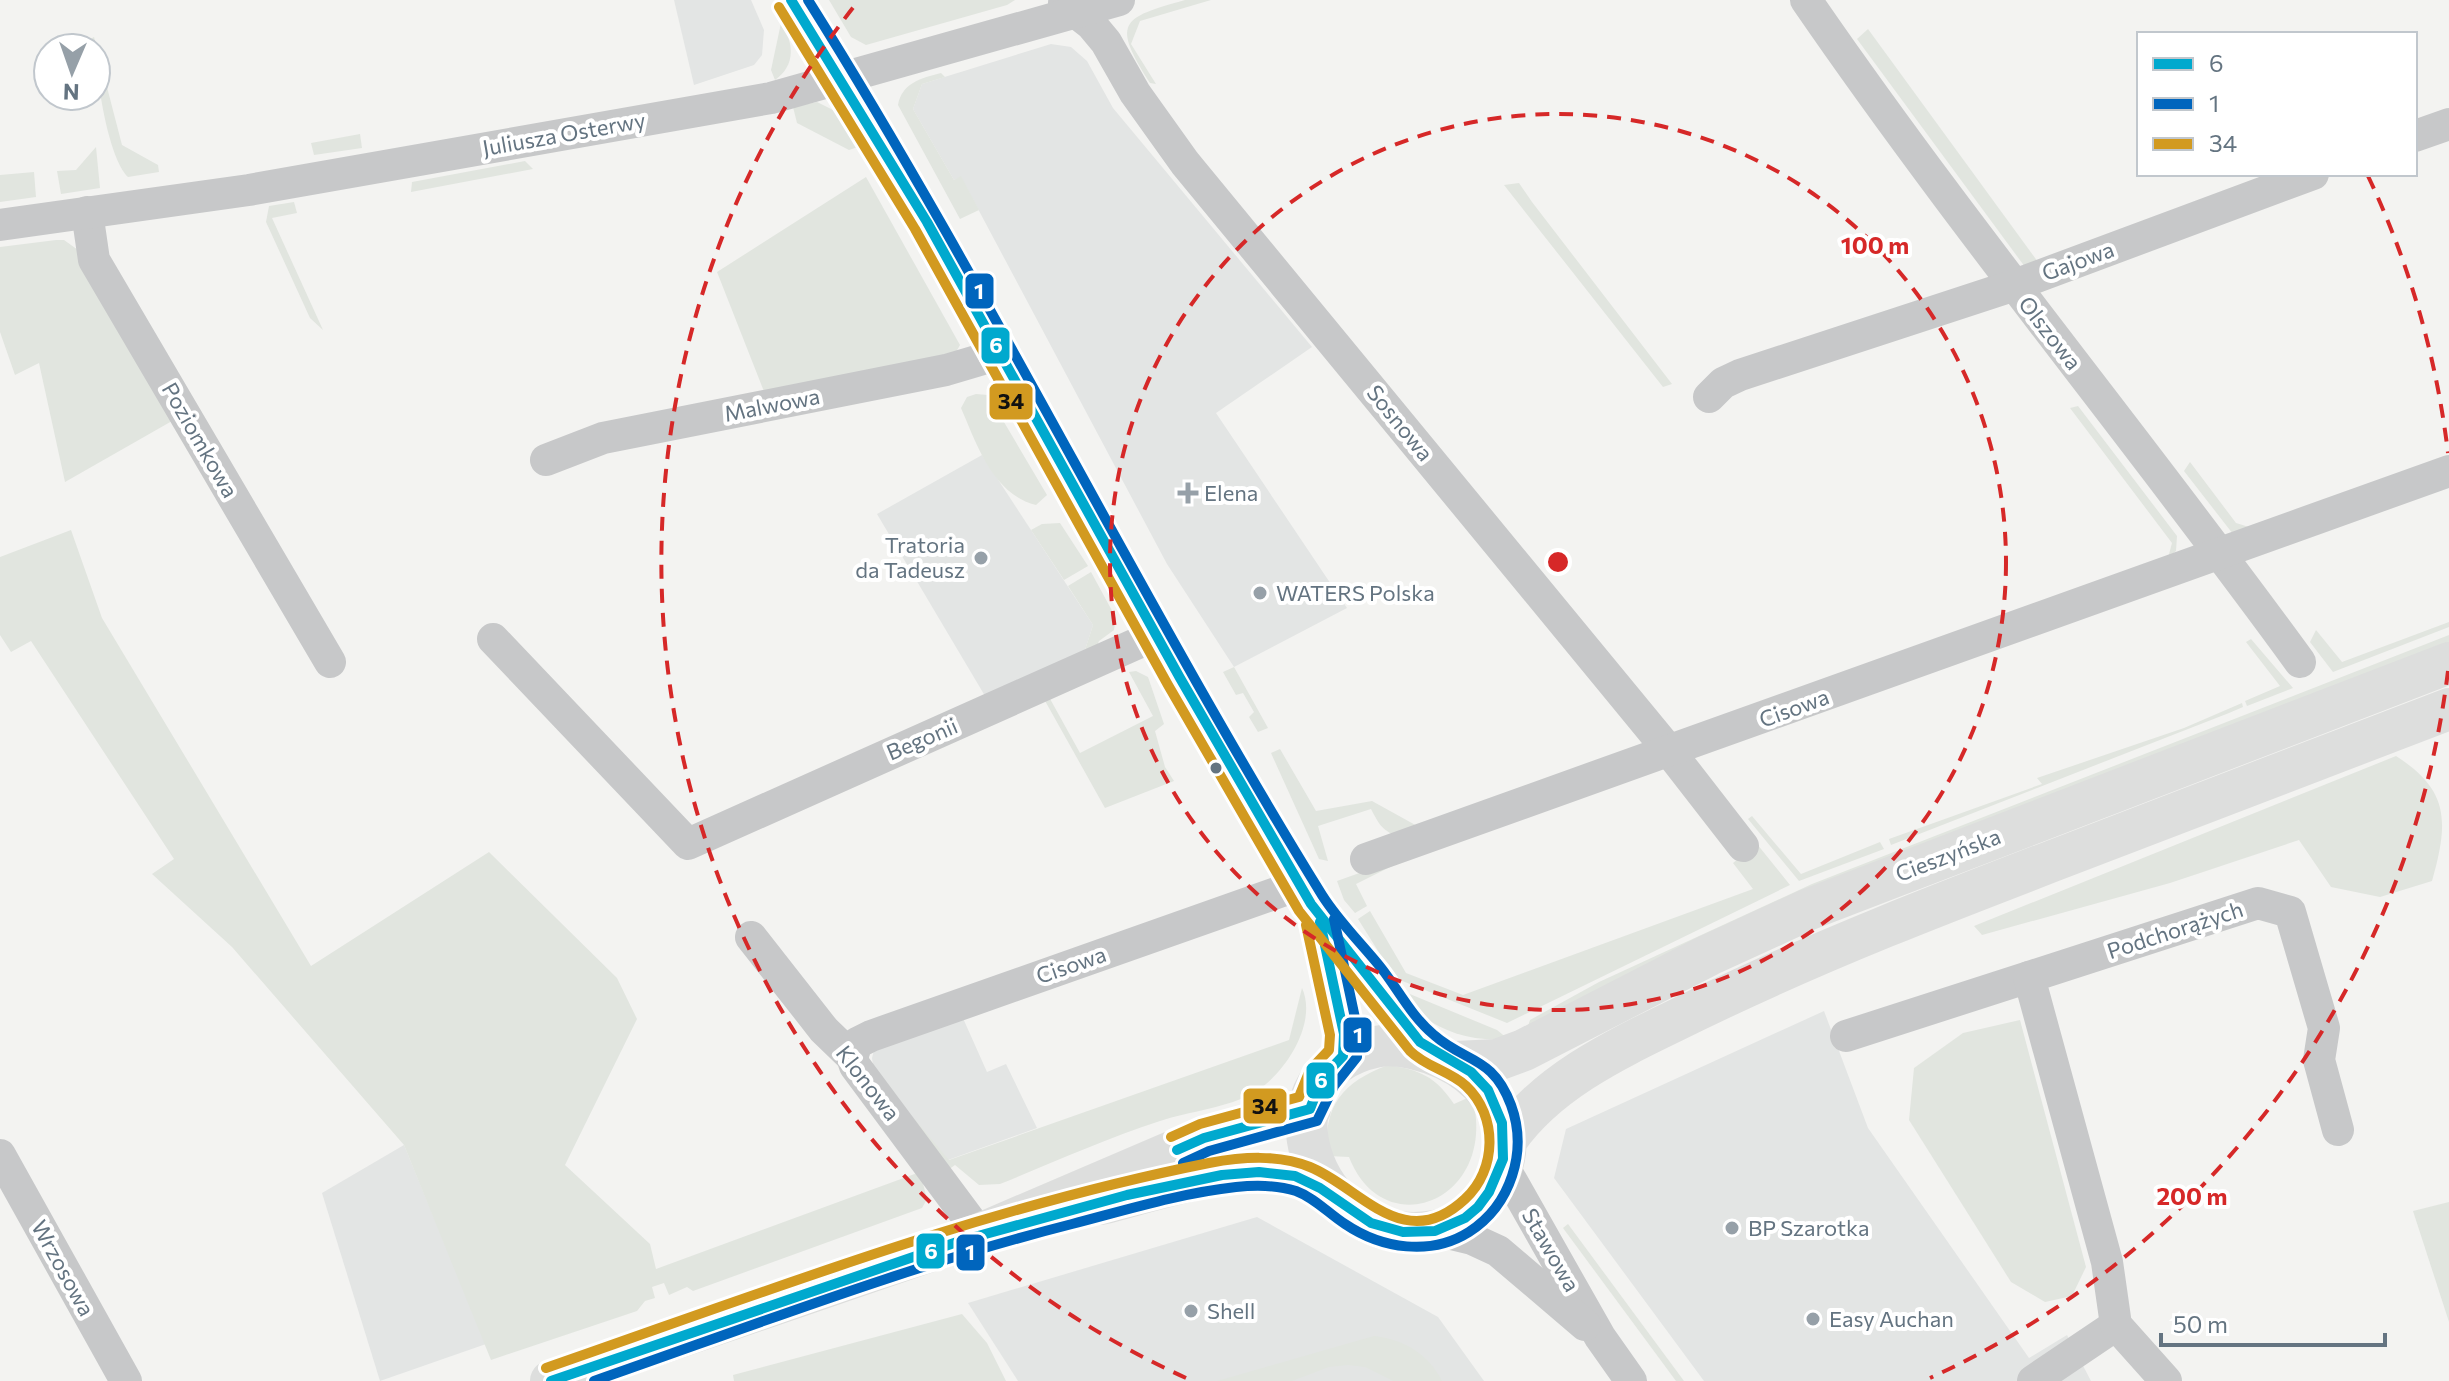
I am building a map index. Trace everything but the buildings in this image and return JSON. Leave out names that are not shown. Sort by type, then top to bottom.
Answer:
[{"type":"main road","name":"Cieszyńska","points":[[1444,1057],[1497,1060],[1524,1050],[1696,961],[1807,910],[2449,663]]},
{"type":"main road","name":"Cieszyńska","points":[[1503,1153],[1523,1114],[1592,1065],[1736,991],[1926,910],[2448,713]]},
{"type":"main road","points":[[980,1234],[1215,1176],[1269,1172],[1300,1177],[1329,1192],[1356,1215],[1384,1228],[1413,1234],[1439,1231],[1461,1221],[1480,1206],[1503,1153],[1502,1119],[1492,1095],[1476,1076],[1444,1057],[1387,1045],[1343,1056],[1322,1078],[1310,1109],[1308,1147],[1313,1164],[1329,1192]]},
{"type":"main road","points":[[551,1381],[980,1234],[1204,1138],[1310,1109]]},
{"type":"street","points":[[791,0],[842,77],[1299,885],[1319,917],[1372,979],[1403,1023],[1444,1057]]},
{"type":"street","name":"Juliusza Osterwy","points":[[0,225],[249,190],[771,98],[1066,6],[1119,0]]},
{"type":"street","name":"Olszowa","points":[[1806,0],[2012,286],[2220,552],[2300,662]]},
{"type":"street","name":"Sosnowa","points":[[1066,6],[1091,24],[1106,42],[1135,93],[1185,163],[1670,752],[1743,846]]},
{"type":"street","points":[[2417,135],[2449,124]]},
{"type":"street","name":"Gajowa","points":[[1709,397],[1723,383],[1740,375],[2012,286],[2308,176]]},
{"type":"street","name":"Poziomkowa","points":[[87,212],[94,260],[330,662]]},
{"type":"street","name":"Malwowa","points":[[546,460],[603,438],[946,370],[1000,354]]},
{"type":"street","points":[[2220,552],[2449,471]]},
{"type":"street","name":"Cisowa","points":[[1366,859],[2220,552]]},
{"type":"street","name":"Begonii","points":[[493,639],[688,844],[1156,635]]},
{"type":"street","name":"Cisowa","points":[[852,1057],[857,1043],[871,1036],[1299,885]]},
{"type":"street","name":"Podchorążych","points":[[1846,1036],[2258,903],[2290,912],[2324,1028],[2319,1060],[2338,1130]]},
{"type":"street","points":[[1319,917],[1344,1034],[1343,1056]]},
{"type":"street","name":"Klonowa","points":[[751,937],[824,1030],[852,1057],[855,1066],[980,1234]]},
{"type":"street","points":[[2029,977],[2107,1262],[2116,1325],[2166,1381]]},
{"type":"street","name":"Stawowa","points":[[1503,1153],[1600,1337],[1631,1381]]},
{"type":"street","name":"Wrzosowa","points":[[0,1155],[126,1381]]},
{"type":"street","name":"Stawowa","points":[[1439,1231],[1472,1239],[1498,1251],[1600,1337]]},
{"type":"street","points":[[2033,1381],[2116,1325]]},
{"type":"shaded area","points":[[674,0],[751,0],[764,30],[762,55],[754,65],[694,85]]},
{"type":"shaded area","points":[[829,0],[1015,0],[1007,5],[866,45],[851,37]]},
{"type":"shaded area","points":[[1185,0],[1211,0],[1140,21],[1131,44],[1156,84],[1150,83],[1130,47],[1127,35],[1129,26],[1135,18],[1147,12]]},
{"type":"shaded area","points":[[781,23],[791,53],[787,68],[775,80],[771,70]]},
{"type":"shaded area","points":[[1868,29],[2038,262],[2025,267],[1857,39]]},
{"type":"shaded area","points":[[1051,44],[1071,47],[1087,61],[1113,108],[1312,347],[1216,413],[1347,608],[1234,667],[1167,564],[961,177],[954,180],[913,109],[922,84]]},
{"type":"shaded area","points":[[941,73],[945,77],[922,84],[913,109],[954,180],[961,176],[979,210],[960,219],[898,105],[908,87]]},
{"type":"shaded area","points":[[817,102],[837,112],[858,147],[849,150],[797,123],[793,107]]},
{"type":"shaded area","points":[[112,106],[122,145],[158,165],[159,172],[128,177],[115,153],[103,112],[112,112]]},
{"type":"shaded area","points":[[360,134],[362,148],[314,155],[311,143]]},
{"type":"shaded area","points":[[96,147],[100,188],[61,194],[57,171],[76,170]]},
{"type":"shaded area","points":[[525,161],[533,169],[411,192],[412,182]]},
{"type":"shaded area","points":[[34,172],[36,197],[0,202],[0,175]]},
{"type":"shaded area","points":[[866,177],[960,345],[956,352],[765,394],[717,272]]},
{"type":"shaded area","points":[[1519,183],[1672,384],[1663,387],[1504,185]]},
{"type":"shaded area","points":[[294,202],[297,213],[272,218],[323,330],[310,318],[266,222],[269,206]]},
{"type":"shaded area","points":[[64,240],[78,250],[172,421],[65,482],[39,363],[15,375],[0,332],[0,247]]},
{"type":"shaded area","points":[[988,395],[1047,495],[1036,505],[1008,490],[980,452],[961,408],[967,397]]},
{"type":"shaded area","points":[[2078,406],[2177,536],[2176,551],[2168,558],[2172,543],[2070,408]]},
{"type":"shaded area","points":[[982,455],[1093,625],[1084,653],[985,696],[877,514]]},
{"type":"shaded area","points":[[2190,462],[2236,523],[2249,527],[2233,534],[2184,471]]},
{"type":"shaded area","points":[[1060,523],[1088,566],[1064,580],[1031,530],[1042,524]]},
{"type":"shaded area","points":[[71,530],[102,618],[311,966],[489,852],[617,978],[637,1019],[565,1165],[650,1244],[656,1269],[920,1172],[927,1199],[922,1208],[693,1291],[687,1287],[669,1295],[664,1283],[652,1287],[655,1298],[645,1301],[637,1311],[491,1360],[404,1145],[232,947],[152,874],[174,859],[31,641],[11,652],[0,635],[0,557]]},
{"type":"shaded area","points":[[1091,572],[1116,618],[1114,630],[1099,641],[1094,654],[1084,653],[1093,625],[1068,586]]},
{"type":"shaded area","points":[[2449,622],[2449,627],[2333,672],[2310,642],[2316,630],[2342,662]]},
{"type":"shaded area","points":[[2449,635],[2449,643],[1526,1032],[1530,1020],[1599,982],[1812,884]]},
{"type":"shaded area","points":[[2251,639],[2293,688],[2247,706],[2245,701],[2280,686],[2246,642]]},
{"type":"shaded area","points":[[1234,667],[1268,728],[1258,732],[1249,717],[1254,712],[1243,693],[1236,695],[1223,672]]},
{"type":"shaded area","points":[[1136,671],[1148,677],[1164,724],[1155,731],[1165,767],[1174,781],[1105,808],[1044,699],[1049,697],[1080,753],[1153,716],[1129,672]]},
{"type":"shaded area","points":[[2242,703],[2243,707],[2229,713],[1891,845],[1889,839],[2042,784],[2037,778],[2184,728]]},
{"type":"shaded area","points":[[1280,749],[1316,811],[1372,801],[1419,827],[1397,836],[1378,822],[1371,809],[1318,826],[1328,861],[1319,859],[1271,753]]},
{"type":"shaded area","points":[[2396,756],[2426,781],[2440,809],[2441,841],[2432,881],[2380,897],[2331,887],[2299,840],[2170,883],[1982,935],[1974,926]]},
{"type":"shaded area","points":[[1752,816],[1801,874],[1880,842],[1884,849],[1799,881],[1748,819]]},
{"type":"shaded area","points":[[1757,844],[1790,885],[1507,1023],[1395,978],[1358,919],[1370,911],[1406,973],[1463,995],[1753,889],[1733,863]]},
{"type":"shaded area","points":[[1424,850],[1356,884],[1367,906],[1355,913],[1344,900],[1337,881]]},
{"type":"shaded area","points":[[1388,985],[1497,1030],[1508,1039],[1472,1037],[1441,1027],[1414,1010]]},
{"type":"shaded area","points":[[1302,988],[1306,1016],[1296,1046],[1277,1073],[1255,1092],[1233,1102],[1140,1128],[1000,1184],[979,1185],[955,1165],[948,1170],[912,1116],[949,1160],[1289,1040]]},
{"type":"shaded area","points":[[1824,1011],[1868,1128],[2029,1358],[2067,1335],[2091,1381],[1704,1381],[1554,1178],[1566,1129]]},
{"type":"shaded area","points":[[962,1016],[987,1072],[1006,1064],[1037,1128],[948,1160],[874,1071],[872,1058],[875,1046]]},
{"type":"shaded area","points":[[2020,1020],[2086,1267],[2072,1296],[2045,1302],[2011,1282],[1909,1120],[1914,1068],[1963,1033]]},
{"type":"shaded area","points":[[1388,1065],[1426,1076],[1454,1104],[1472,1096],[1476,1132],[1470,1162],[1455,1185],[1434,1199],[1411,1205],[1387,1200],[1365,1184],[1349,1157],[1328,1156],[1329,1123],[1339,1098],[1359,1079]]},
{"type":"shaded area","points":[[404,1145],[486,1344],[380,1381],[322,1193]]},
{"type":"shaded area","points":[[2449,1202],[2449,1322],[2413,1211]]},
{"type":"shaded area","points":[[1257,1217],[1438,1317],[1484,1381],[1018,1381],[968,1303]]},
{"type":"shaded area","points":[[1568,1224],[1684,1381],[1676,1381],[1563,1228]]},
{"type":"shaded area","points":[[962,1314],[987,1343],[1006,1381],[734,1381],[733,1375]]},
{"type":"shaded area","points":[[1374,1336],[1405,1344],[1430,1363],[1442,1381],[1393,1381],[1365,1367],[1348,1365],[1329,1367],[1292,1381],[1217,1381]]},
{"type":"transit line","name":"6","points":[[551,1381],[960,1241],[1127,1195],[1222,1175],[1259,1172],[1295,1176],[1320,1188],[1371,1223],[1403,1232],[1435,1231],[1465,1218],[1478,1207],[1489,1192],[1503,1159],[1502,1123],[1488,1090],[1471,1072],[1420,1042],[1311,904],[1180,678],[927,222],[791,0]]},
{"type":"transit line","name":"1","points":[[594,1381],[951,1258],[1133,1208],[1215,1190],[1259,1186],[1289,1189],[1309,1198],[1359,1233],[1375,1239],[1407,1246],[1439,1244],[1454,1240],[1484,1221],[1505,1192],[1516,1158],[1516,1123],[1511,1105],[1496,1077],[1426,1028],[1322,895],[1191,672],[940,221],[808,0]]},
{"type":"transit line","name":"34","points":[[546,1368],[874,1254],[1040,1203],[1124,1182],[1222,1161],[1247,1158],[1285,1160],[1329,1176],[1383,1212],[1402,1219],[1422,1221],[1443,1215],[1465,1199],[1476,1187],[1488,1158],[1488,1127],[1476,1098],[1460,1081],[1410,1051],[1299,911],[1168,685],[915,229],[779,7]]},
{"type":"transit line","name":"1","points":[[1183,1163],[1209,1151],[1317,1121],[1334,1086],[1357,1057],[1358,1032],[1334,919]]},
{"type":"transit line","name":"6","points":[[1177,1150],[1204,1138],[1310,1109],[1322,1078],[1343,1056],[1344,1034],[1320,922]]},
{"type":"transit line","name":"34","points":[[1171,1137],[1200,1124],[1299,1097],[1310,1070],[1329,1050],[1330,1035],[1306,925]]},
{"type":"place","name":"Elena","points":[[1188,493]]},
{"type":"place","name":"Tratoria da Tadeusz","points":[[981,558]]},
{"type":"place","name":"WATERS Polska","points":[[1260,593]]},
{"type":"place","name":"BP Szarotka","points":[[1732,1228]]},
{"type":"place","name":"Shell","points":[[1191,1311]]},
{"type":"place","name":"Easy Auchan","points":[[1813,1319]]}]
